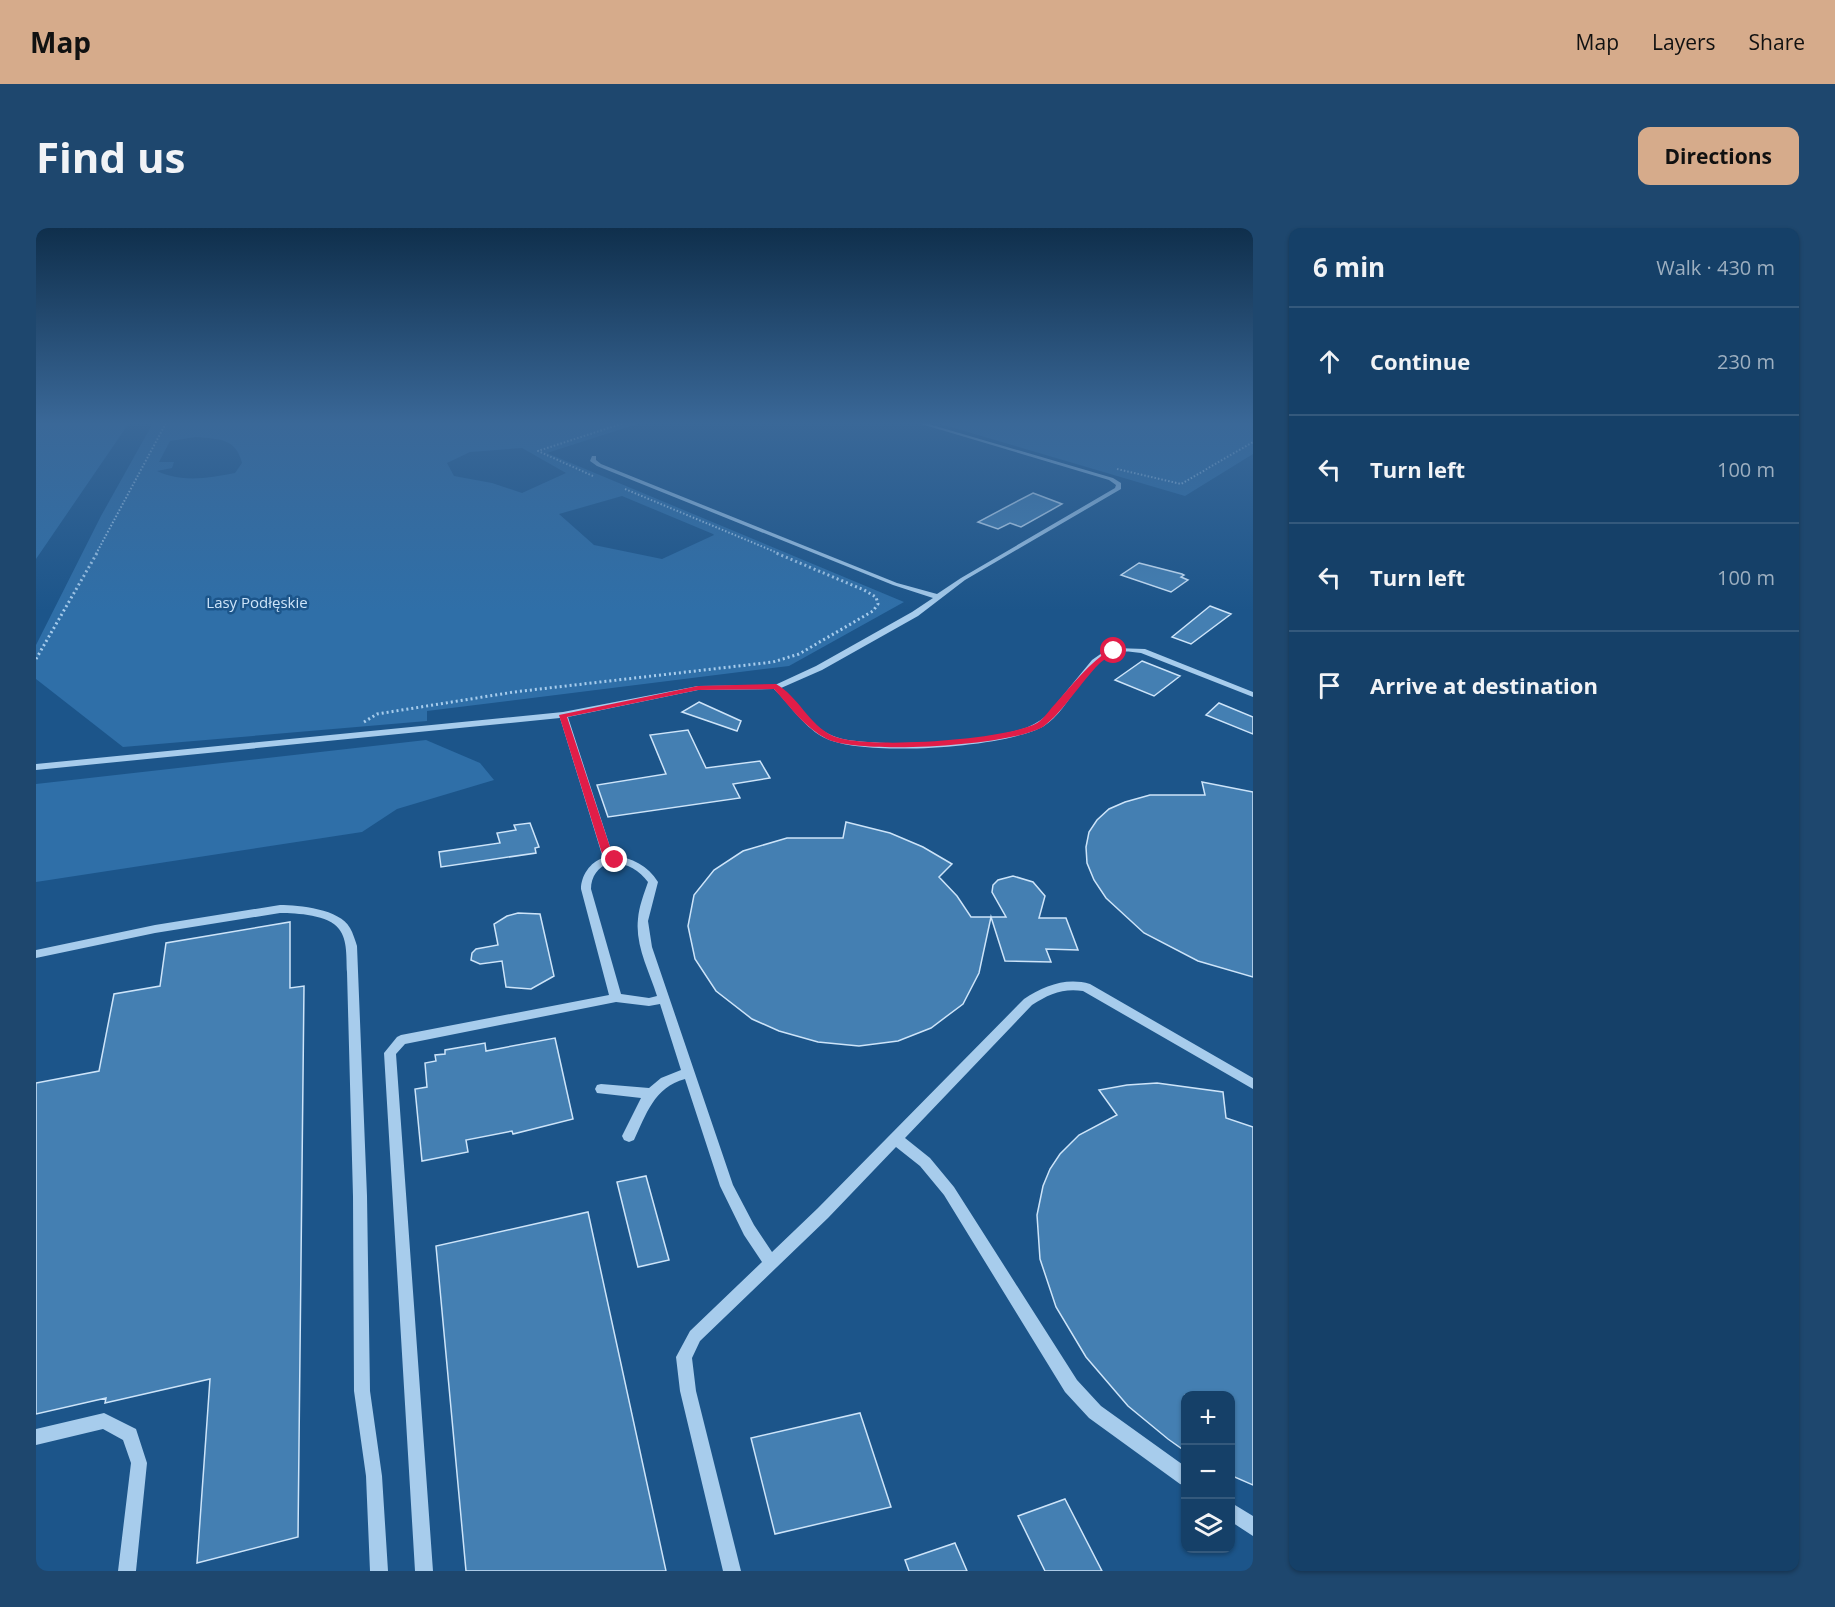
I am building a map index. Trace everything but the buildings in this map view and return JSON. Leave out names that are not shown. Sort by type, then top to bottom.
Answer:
[{"type":"lane","points":[[650,486],[895,584],[939,597]]},
{"type":"lane","points":[[36,767],[563,715],[698,688],[776,687],[819,668],[915,614],[963,579],[1118,489],[1119,486]]},
{"type":"lane","points":[[776,687],[814,728],[832,738],[858,745],[888,747],[921,746],[1029,730],[1050,717],[1098,661],[1114,651],[1142,651],[1253,695]]},
{"type":"lane","points":[[563,715],[609,860]]},
{"type":"lane","points":[[616,998],[586,890],[586,880],[594,869],[609,860],[631,864],[647,872],[653,882],[643,909],[641,926],[663,999],[727,1186],[749,1230],[771,1262]]},
{"type":"lane","points":[[36,954],[155,929],[280,909],[314,911],[334,918],[345,928],[351,946],[353,972],[360,1196],[362,1390],[374,1476],[379,1571]]},
{"type":"lane","points":[[732,1571],[688,1391],[684,1357],[694,1336],[771,1262],[1028,1002],[1048,988],[1072,984],[1086,987],[1253,1084]]},
{"type":"lane","points":[[424,1571],[390,1053],[401,1040],[616,998],[649,1002],[663,999]]},
{"type":"lane","points":[[629,1136],[650,1093],[659,1083],[689,1073]]},
{"type":"lane","points":[[601,1089],[650,1093]]},
{"type":"lane","points":[[895,1138],[925,1162],[950,1191],[1071,1386],[1095,1412],[1181,1475]]},
{"type":"lane","points":[[36,1437],[104,1421],[130,1435],[139,1463],[127,1571]]},
{"type":"lane","points":[[1235,1514],[1253,1527]]},
{"type":"path","points":[[36,658],[134,486]]},
{"type":"path","points":[[360,735],[365,720],[377,714],[514,692],[773,662],[799,654],[873,611],[878,604],[876,597],[864,590],[616,486]]},
{"type":"green space","points":[[36,486],[86,486],[36,559]]},
{"type":"green space","name":"Lasy Podłęskie","points":[[118,486],[500,486],[522,493],[538,486],[625,486],[904,602],[789,666],[427,711],[427,721],[123,747],[36,679],[36,645]],"holes":[[[622,496],[713,534],[714,535],[662,559],[594,545],[559,514]]]},
{"type":"green space","points":[[1150,486],[1202,486],[1185,496]]},
{"type":"green space","points":[[426,740],[480,763],[494,780],[397,809],[362,832],[36,882],[36,784]]},
{"type":"route","points":[[615,860],[609,860],[563,715],[698,688],[776,687],[789,698],[814,728],[832,738],[858,745],[921,746],[1014,733],[1041,725],[1098,661],[1114,651]]}]
